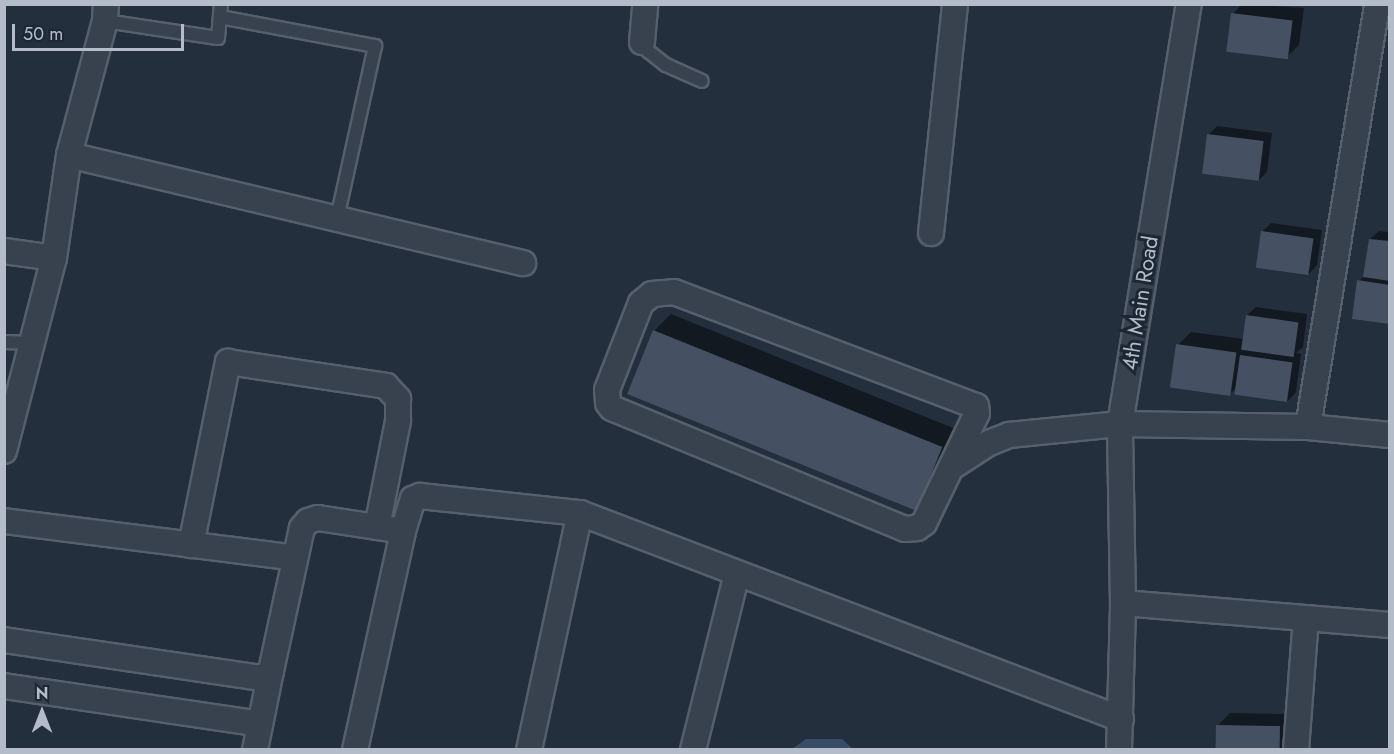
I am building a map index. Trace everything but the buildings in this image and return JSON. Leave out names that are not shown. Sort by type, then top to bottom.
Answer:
[{"type":"street","points":[[642,42],[645,4]]},
{"type":"street","points":[[931,233],[955,4]]},
{"type":"street","name":"4th Main Road","points":[[1119,750],[1123,603],[1120,424],[1189,4]]},
{"type":"street","points":[[1308,427],[1377,4]]},
{"type":"street","points":[[4,451],[34,343],[54,258],[69,155],[106,13]]},
{"type":"street","points":[[69,155],[523,263]]},
{"type":"street","points":[[4,251],[54,258]]},
{"type":"street","points":[[952,467],[978,412],[976,406],[674,292],[652,294],[641,303],[607,390],[608,403],[612,408],[905,529],[917,528],[924,523],[952,467],[989,443],[1009,435],[1120,424],[1308,427],[1389,435]]},
{"type":"street","points":[[190,545],[228,362],[386,386],[398,399],[398,421],[377,527]]},
{"type":"street","points":[[355,750],[404,531],[413,499],[420,496],[580,513],[1120,719]]},
{"type":"street","points":[[529,750],[580,513]]},
{"type":"street","points":[[255,750],[302,528],[308,521],[318,518],[404,531]]},
{"type":"street","points":[[4,521],[296,558]]},
{"type":"street","points":[[693,750],[737,573]]},
{"type":"street","points":[[1123,603],[1389,625]]},
{"type":"street","points":[[1296,750],[1306,618]]},
{"type":"street","points":[[4,640],[253,678],[262,678],[271,671]]},
{"type":"street","points":[[4,686],[260,724]]},
{"type":"lane","points":[[106,13],[218,38],[221,11],[375,46],[337,219]]},
{"type":"lane","points":[[642,42],[666,65],[702,81]]},
{"type":"lane","points":[[4,342],[34,343]]},
{"type":"water","points":[[806,739],[842,739],[853,749],[792,749]]}]
